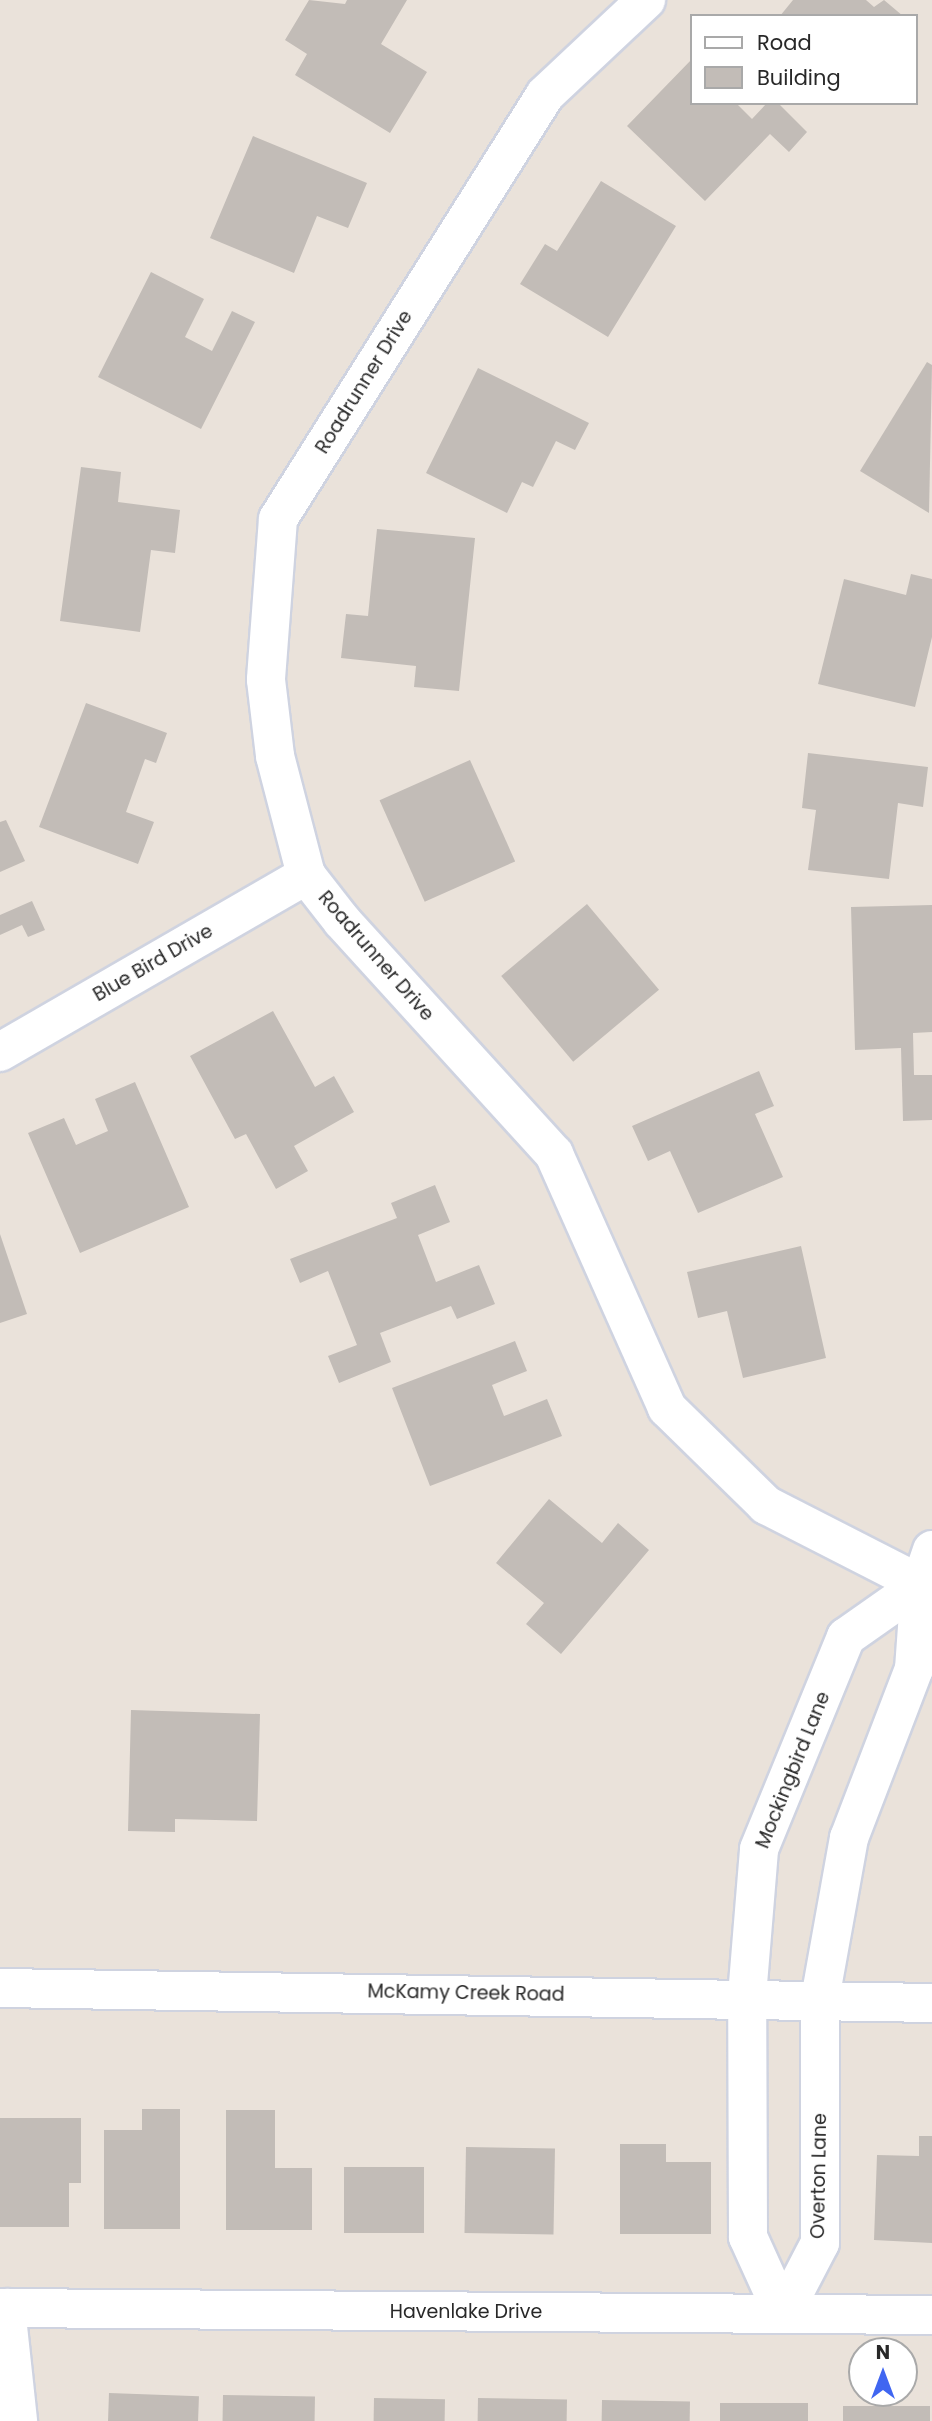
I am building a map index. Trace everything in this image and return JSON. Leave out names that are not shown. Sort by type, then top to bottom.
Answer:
[{"type":"street","name":"Roadrunner Drive","points":[[646,0],[545,95],[278,519],[266,680],[275,756],[306,875],[342,921],[554,1154],[667,1408],[766,1505],[926,1588]]},
{"type":"street","name":"Blue Bird Drive","points":[[0,1052],[306,875]]},
{"type":"street","points":[[820,1999],[849,1838],[914,1669],[932,1550]]},
{"type":"street","name":"Mockingbird Lane","points":[[747,1996],[759,1849],[846,1637],[926,1588]]},
{"type":"street","name":"McKamy Creek Road","points":[[0,1988],[747,1996],[932,2003]]},
{"type":"street","points":[[747,1996],[748,2237],[783,2314]]},
{"type":"street","name":"Overton Lane","points":[[783,2314],[820,2243],[820,1999]]},
{"type":"street","points":[[3,2308],[18,2421]]},
{"type":"street","name":"Havenlake Drive","points":[[3,2308],[932,2315]]},
{"type":"building","points":[[309,0],[345,4],[347,0],[407,0],[381,44],[427,72],[390,133],[295,75],[307,54],[285,40]]},
{"type":"building","points":[[793,0],[866,0],[874,7],[884,0],[901,14],[782,14]]},
{"type":"building","points":[[690,61],[690,105],[738,105],[752,119],[765,105],[780,105],[807,132],[789,152],[770,134],[705,201],[627,126]]},
{"type":"building","points":[[253,136],[367,183],[348,228],[317,216],[294,273],[210,238]]},
{"type":"building","points":[[601,181],[676,226],[608,337],[520,284],[545,244],[557,251]]},
{"type":"building","points":[[151,272],[204,299],[185,337],[212,351],[232,311],[255,322],[201,429],[98,377]]},
{"type":"building","points":[[927,362],[932,365],[929,513],[860,471]]},
{"type":"building","points":[[478,368],[589,423],[575,450],[556,441],[533,487],[522,482],[507,513],[426,473]]},
{"type":"building","points":[[81,467],[121,472],[118,502],[180,510],[175,553],[151,550],[140,632],[60,621]]},
{"type":"building","points":[[377,529],[475,538],[459,691],[414,687],[416,666],[341,658],[346,614],[368,616]]},
{"type":"building","points":[[911,574],[932,579],[932,637],[915,707],[818,684],[844,579],[906,595]]},
{"type":"building","points":[[86,703],[167,733],[156,763],[145,759],[126,812],[154,822],[138,864],[39,827]]},
{"type":"building","points":[[808,753],[928,767],[923,807],[898,803],[889,879],[808,870],[816,810],[802,808]]},
{"type":"building","points":[[470,760],[515,861],[425,902],[380,800]]},
{"type":"building","points":[[6,820],[25,861],[0,872],[0,822]]},
{"type":"building","points":[[32,901],[45,930],[28,937],[22,925],[0,935],[0,915]]},
{"type":"building","points":[[587,904],[659,990],[573,1062],[501,976]]},
{"type":"building","points":[[932,905],[932,1032],[913,1033],[914,1075],[932,1075],[932,1120],[903,1121],[901,1048],[855,1050],[851,907]]},
{"type":"building","points":[[273,1011],[315,1087],[334,1076],[354,1112],[294,1146],[308,1171],[276,1189],[246,1134],[235,1139],[190,1056]]},
{"type":"building","points":[[759,1071],[774,1106],[755,1114],[783,1177],[698,1213],[670,1151],[648,1161],[632,1126]]},
{"type":"building","points":[[135,1082],[189,1207],[80,1253],[28,1133],[64,1118],[76,1145],[108,1131],[95,1099]]},
{"type":"building","points":[[435,1185],[450,1222],[418,1235],[436,1282],[479,1265],[495,1304],[457,1319],[451,1306],[380,1333],[391,1362],[339,1383],[328,1356],[357,1345],[328,1271],[300,1283],[290,1259],[397,1218],[391,1203]]},
{"type":"building","points":[[0,1234],[27,1314],[0,1323]]},
{"type":"building","points":[[801,1246],[826,1358],[743,1378],[727,1311],[698,1318],[687,1272]]},
{"type":"building","points":[[515,1341],[527,1371],[492,1385],[504,1416],[547,1399],[562,1436],[430,1486],[392,1388]]},
{"type":"building","points":[[549,1499],[602,1543],[618,1523],[649,1550],[561,1654],[526,1624],[544,1603],[496,1563]]},
{"type":"building","points":[[131,1710],[260,1714],[257,1821],[175,1819],[175,1832],[128,1831]]},
{"type":"building","points":[[142,2109],[180,2109],[180,2229],[104,2229],[104,2130],[142,2130]]},
{"type":"building","points":[[226,2110],[275,2110],[275,2168],[312,2168],[312,2230],[226,2230]]},
{"type":"building","points":[[0,2118],[81,2118],[81,2183],[69,2183],[69,2227],[0,2227]]},
{"type":"building","points":[[919,2136],[932,2136],[932,2243],[874,2240],[877,2155],[919,2156]]},
{"type":"building","points":[[620,2144],[666,2144],[666,2162],[711,2162],[711,2234],[620,2234]]},
{"type":"building","points":[[466,2147],[555,2149],[553,2235],[464,2233]]},
{"type":"building","points":[[344,2167],[424,2167],[424,2233],[344,2233]]},
{"type":"building","points":[[109,2393],[199,2396],[198,2421],[108,2421]]},
{"type":"building","points":[[223,2395],[315,2397],[315,2421],[223,2421]]},
{"type":"building","points":[[374,2398],[445,2399],[445,2421],[374,2421]]},
{"type":"building","points":[[478,2398],[567,2400],[567,2421],[478,2421]]},
{"type":"building","points":[[602,2400],[690,2402],[690,2421],[602,2421]]},
{"type":"building","points":[[720,2403],[808,2403],[808,2421],[720,2421]]},
{"type":"building","points":[[843,2406],[930,2406],[930,2421],[843,2421]]}]
